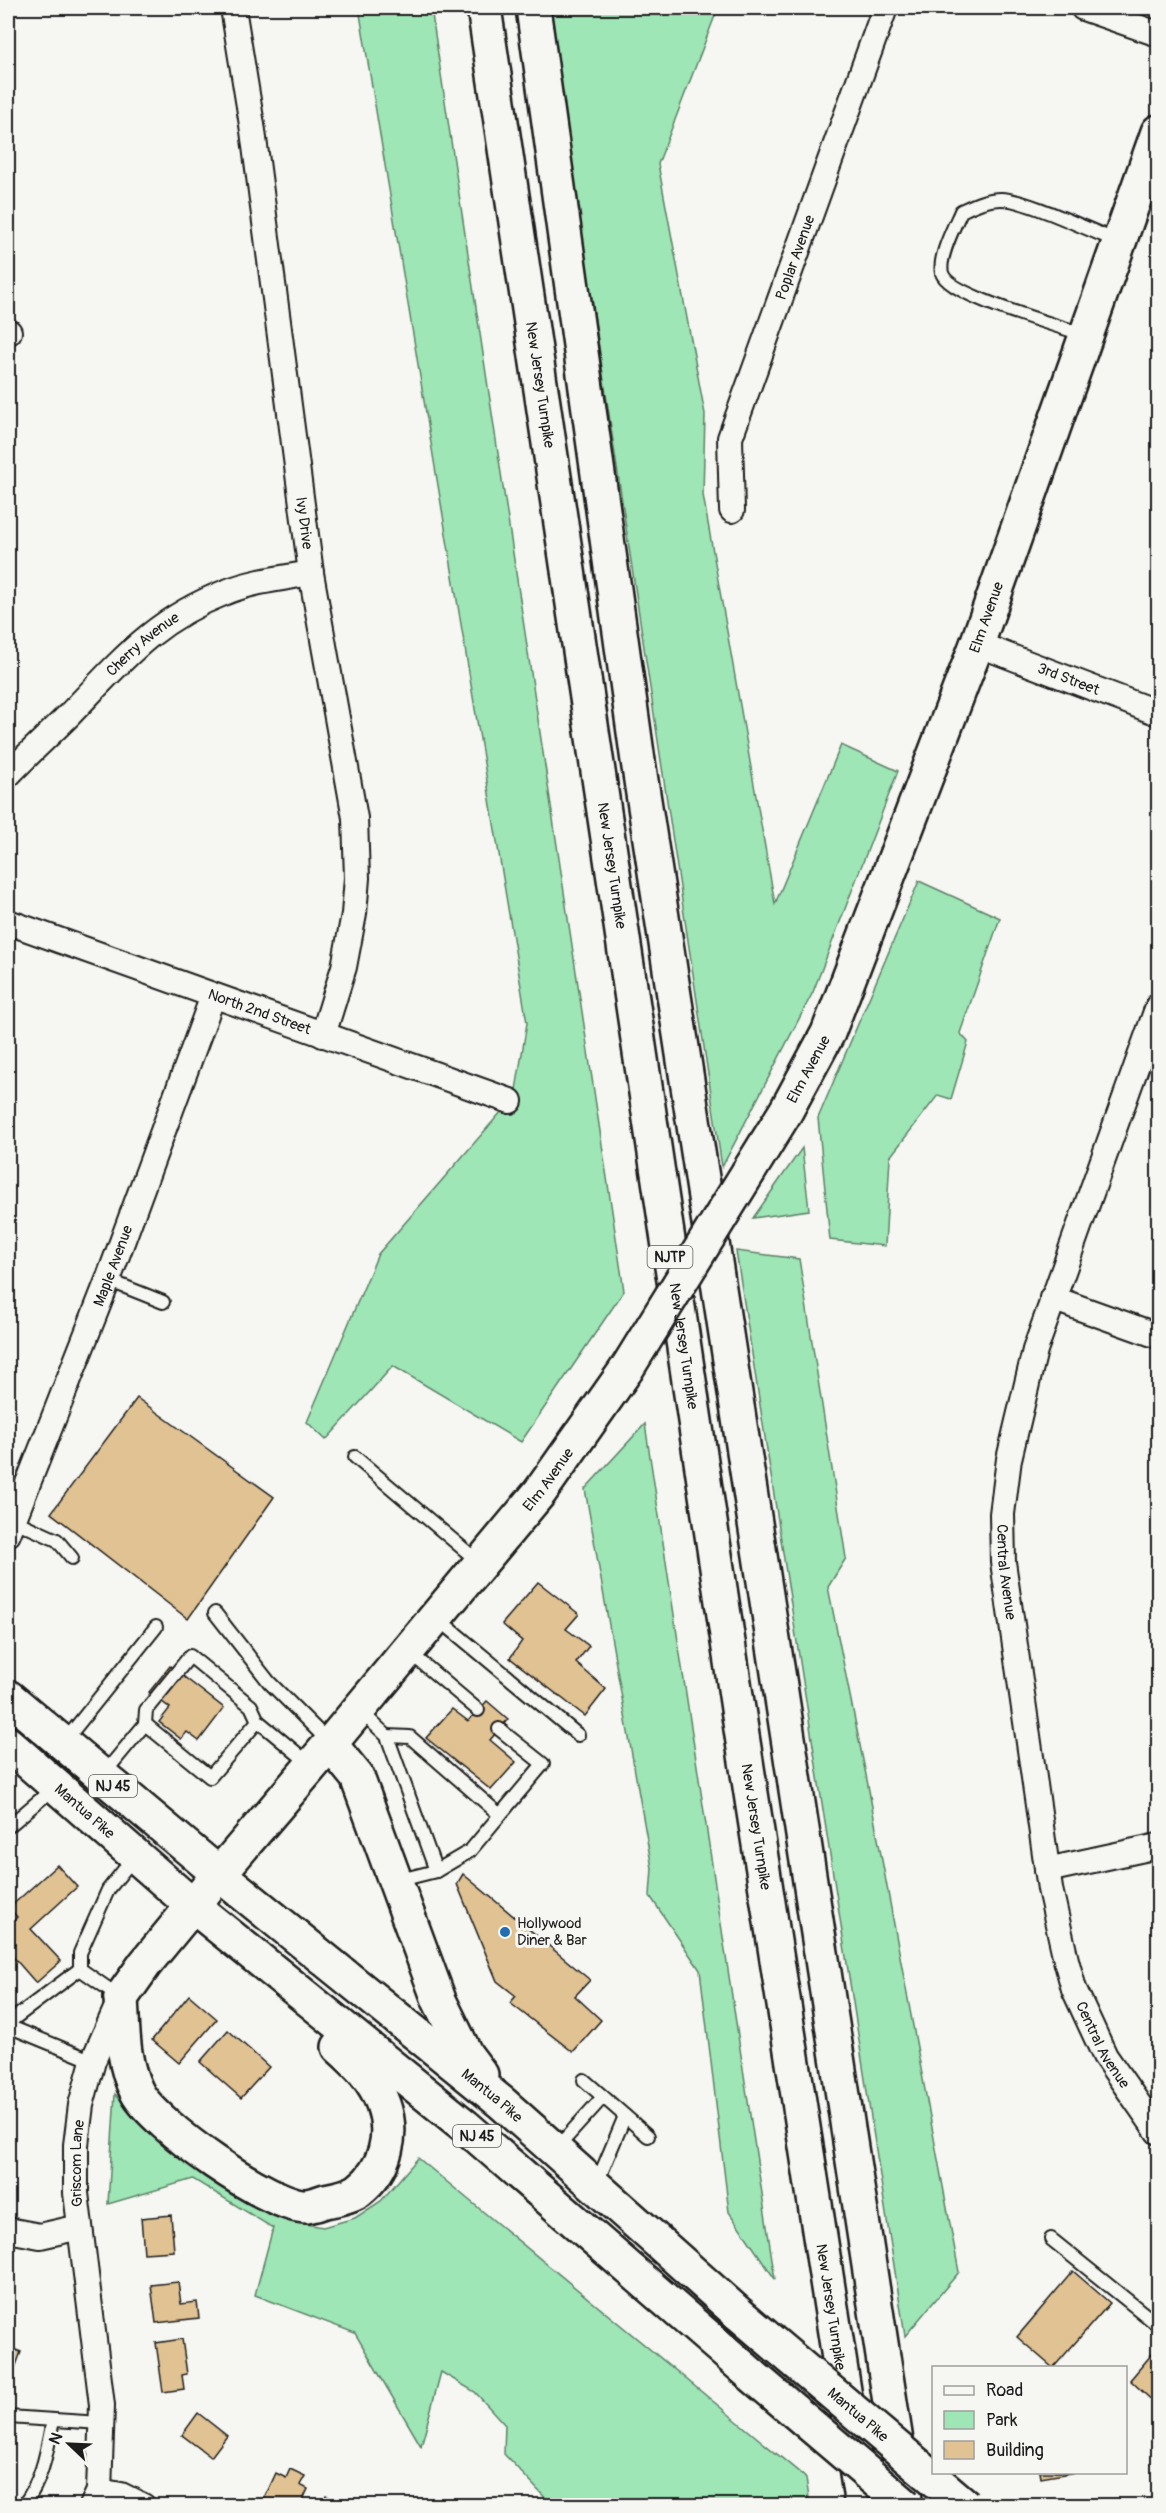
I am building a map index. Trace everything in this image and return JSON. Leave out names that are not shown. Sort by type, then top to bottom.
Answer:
[{"type":"main road","name":"New Jersey Turnpike","points":[[484,8],[736,1694],[862,2505]]},
{"type":"main road","name":"NJTP","points":[[533,8],[638,761],[906,2505]]},
{"type":"main road","name":"Elm Avenue","points":[[219,1874],[540,1492],[626,1370],[786,1111],[828,1033],[977,644],[1158,132]]},
{"type":"main road","name":"Mantua Pike","points":[[8,1697],[219,1874],[502,2103],[739,2314],[966,2505]]},
{"type":"main road","name":"Mantua Pike","points":[[8,1744],[204,1915],[465,2126],[753,2376],[906,2505]]},
{"type":"main road","points":[[321,1755],[357,1776],[439,2000],[466,2055],[502,2103]]},
{"type":"main road","name":"Griscom Lane","points":[[121,1998],[145,1964],[204,1915],[219,1874]]},
{"type":"main road","points":[[121,1998],[128,2070],[138,2094],[190,2143],[211,2159],[278,2200],[307,2206],[358,2190],[373,2175],[386,2152],[389,2126],[383,2103],[374,2084],[356,2061],[235,1961],[204,1915]]},
{"type":"street","name":"Ivy Drive","points":[[233,8],[255,143],[311,573],[355,818],[357,878],[354,914],[344,967],[323,1035]]},
{"type":"street","name":"Poplar Avenue","points":[[732,510],[730,438],[885,8]]},
{"type":"street","points":[[1083,8],[1158,34]]},
{"type":"street","name":"Cherry Avenue","points":[[8,774],[121,659],[163,625],[183,612],[229,591],[311,573]]},
{"type":"street","name":"3rd Street","points":[[977,644],[1158,712]]},
{"type":"street","name":"North 2nd Street","points":[[8,922],[510,1101]]},
{"type":"street","name":"Maple Avenue","points":[[10,1527],[108,1280],[213,996]]},
{"type":"street","name":"Central Avenue","points":[[1158,1006],[1035,1350],[1017,1415],[1002,1514],[1003,1562],[1047,1870],[1066,1960],[1074,1989],[1105,2056],[1158,2132]]},
{"type":"street","points":[[1052,1298],[1158,1336]]},
{"type":"street","points":[[1047,1870],[1158,1846]]},
{"type":"street","name":"Griscom Lane","points":[[95,2498],[102,2405],[76,2193],[76,2145],[81,2105],[93,2061],[121,1998]]},
{"type":"street","points":[[8,2230],[40,2236],[80,2228]]},
{"type":"street","points":[[95,2498],[121,2495],[143,2505]]},
{"type":"lane","points":[[1086,335],[971,296],[951,285],[942,273],[942,258],[961,211],[983,201],[1003,198],[1032,207],[1119,242]]},
{"type":"lane","points":[[108,1280],[163,1302]]},
{"type":"lane","points":[[356,1457],[481,1564]]},
{"type":"lane","points":[[10,1527],[57,1540],[72,1558]]},
{"type":"lane","points":[[215,1613],[269,1682],[321,1755]]},
{"type":"lane","points":[[436,1617],[578,1735]]},
{"type":"lane","points":[[63,1743],[156,1628]]},
{"type":"lane","points":[[408,1651],[478,1710]]},
{"type":"lane","points":[[101,1776],[145,1724],[146,1710],[190,1656],[251,1706],[258,1721],[321,1755]]},
{"type":"lane","points":[[359,1710],[387,1736],[436,1871]]},
{"type":"lane","points":[[145,1724],[210,1777],[258,1721]]},
{"type":"lane","points":[[395,1881],[436,1871],[470,1851],[543,1764],[500,1729]]},
{"type":"lane","points":[[387,1736],[410,1737],[500,1815]]},
{"type":"lane","points":[[8,1827],[56,1786]]},
{"type":"lane","points":[[80,1969],[80,1953],[108,1890],[135,1856]]},
{"type":"lane","points":[[80,1969],[121,1998]]},
{"type":"lane","points":[[80,1969],[8,2025],[93,2061]]},
{"type":"lane","points":[[584,2080],[648,2136]]},
{"type":"lane","points":[[555,2150],[603,2097]]},
{"type":"lane","points":[[595,2186],[625,2116]]},
{"type":"lane","points":[[1051,2239],[1158,2325]]},
{"type":"lane","points":[[8,2417],[101,2423]]},
{"type":"lane","points":[[24,2505],[33,2493],[44,2467],[53,2420]]},
{"type":"green space","points":[[359,8],[431,8],[624,1291],[521,1442],[393,1366],[326,1440],[307,1422],[378,1254],[515,1096],[527,1023]]},
{"type":"green space","points":[[548,8],[718,8],[658,164],[705,414],[703,495],[775,904],[841,745],[898,771],[813,992],[722,1167]]},
{"type":"green space","points":[[919,881],[1000,918],[960,1033],[968,1042],[951,1099],[938,1095],[890,1157],[885,1246],[830,1240],[818,1118]]},
{"type":"green space","points":[[802,1148],[809,1210],[753,1218]]},
{"type":"green space","points":[[736,1251],[799,1259],[846,1558],[828,1587],[867,1780],[959,2272],[905,2336]]},
{"type":"green space","points":[[645,1424],[775,2279],[729,2212],[700,1970],[650,1896],[652,1868],[585,1489]]},
{"type":"green space","points":[[115,2094],[147,2130],[223,2187],[267,2212],[295,2222],[323,2227],[355,2218],[381,2201],[418,2158],[806,2478],[810,2505],[552,2505],[504,2454],[505,2425],[475,2392],[441,2372],[421,2446],[355,2333],[255,2295],[273,2228],[193,2179],[108,2204]]},
{"type":"building","points":[[137,1398],[274,1497],[188,1619],[51,1513]]},
{"type":"building","points":[[538,1582],[579,1614],[566,1629],[589,1646],[576,1663],[606,1689],[585,1716],[510,1658],[522,1641],[502,1624]]},
{"type":"building","points":[[170,1666],[224,1708],[199,1741],[187,1732],[181,1739],[159,1722],[170,1708],[149,1692]]},
{"type":"building","points":[[487,1701],[508,1719],[490,1740],[516,1762],[491,1790],[426,1738],[452,1709],[468,1721]]},
{"type":"building","points":[[57,1865],[77,1887],[31,1929],[61,1961],[36,1983],[8,1951],[8,1926],[17,1917],[9,1908]]},
{"type":"building","name":"Hollywood Diner & Bar","points":[[463,1874],[590,1980],[575,1996],[601,2020],[573,2052],[510,2003],[516,1996],[497,1981],[457,1884]]},
{"type":"building","points":[[189,1995],[217,2019],[179,2063],[152,2040]]},
{"type":"building","points":[[228,2030],[269,2067],[241,2098],[200,2062]]},
{"type":"building","points":[[171,2215],[174,2251],[144,2253],[141,2218]]},
{"type":"building","points":[[1073,2271],[1110,2303],[1055,2366],[1051,2366],[1017,2337]]},
{"type":"building","points":[[178,2282],[181,2304],[197,2302],[199,2318],[156,2323],[151,2285]]},
{"type":"building","points":[[182,2339],[187,2374],[182,2375],[184,2389],[163,2392],[156,2343]]},
{"type":"building","points":[[8,2347],[21,2352],[8,2387]]},
{"type":"building","points":[[1158,2347],[1158,2406],[1130,2380]]},
{"type":"building","points":[[198,2413],[227,2436],[211,2457],[182,2435]]},
{"type":"building","points":[[290,2469],[305,2476],[300,2485],[308,2489],[300,2506],[279,2506],[264,2499],[276,2473],[286,2478]]},
{"type":"building","points":[[1040,2474],[1064,2474],[1041,2478]]},
{"type":"building","points":[[326,2496],[349,2506],[322,2506]]},
{"type":"place","name":"Hollywood Diner & Bar","points":[[505,1932]]}]
